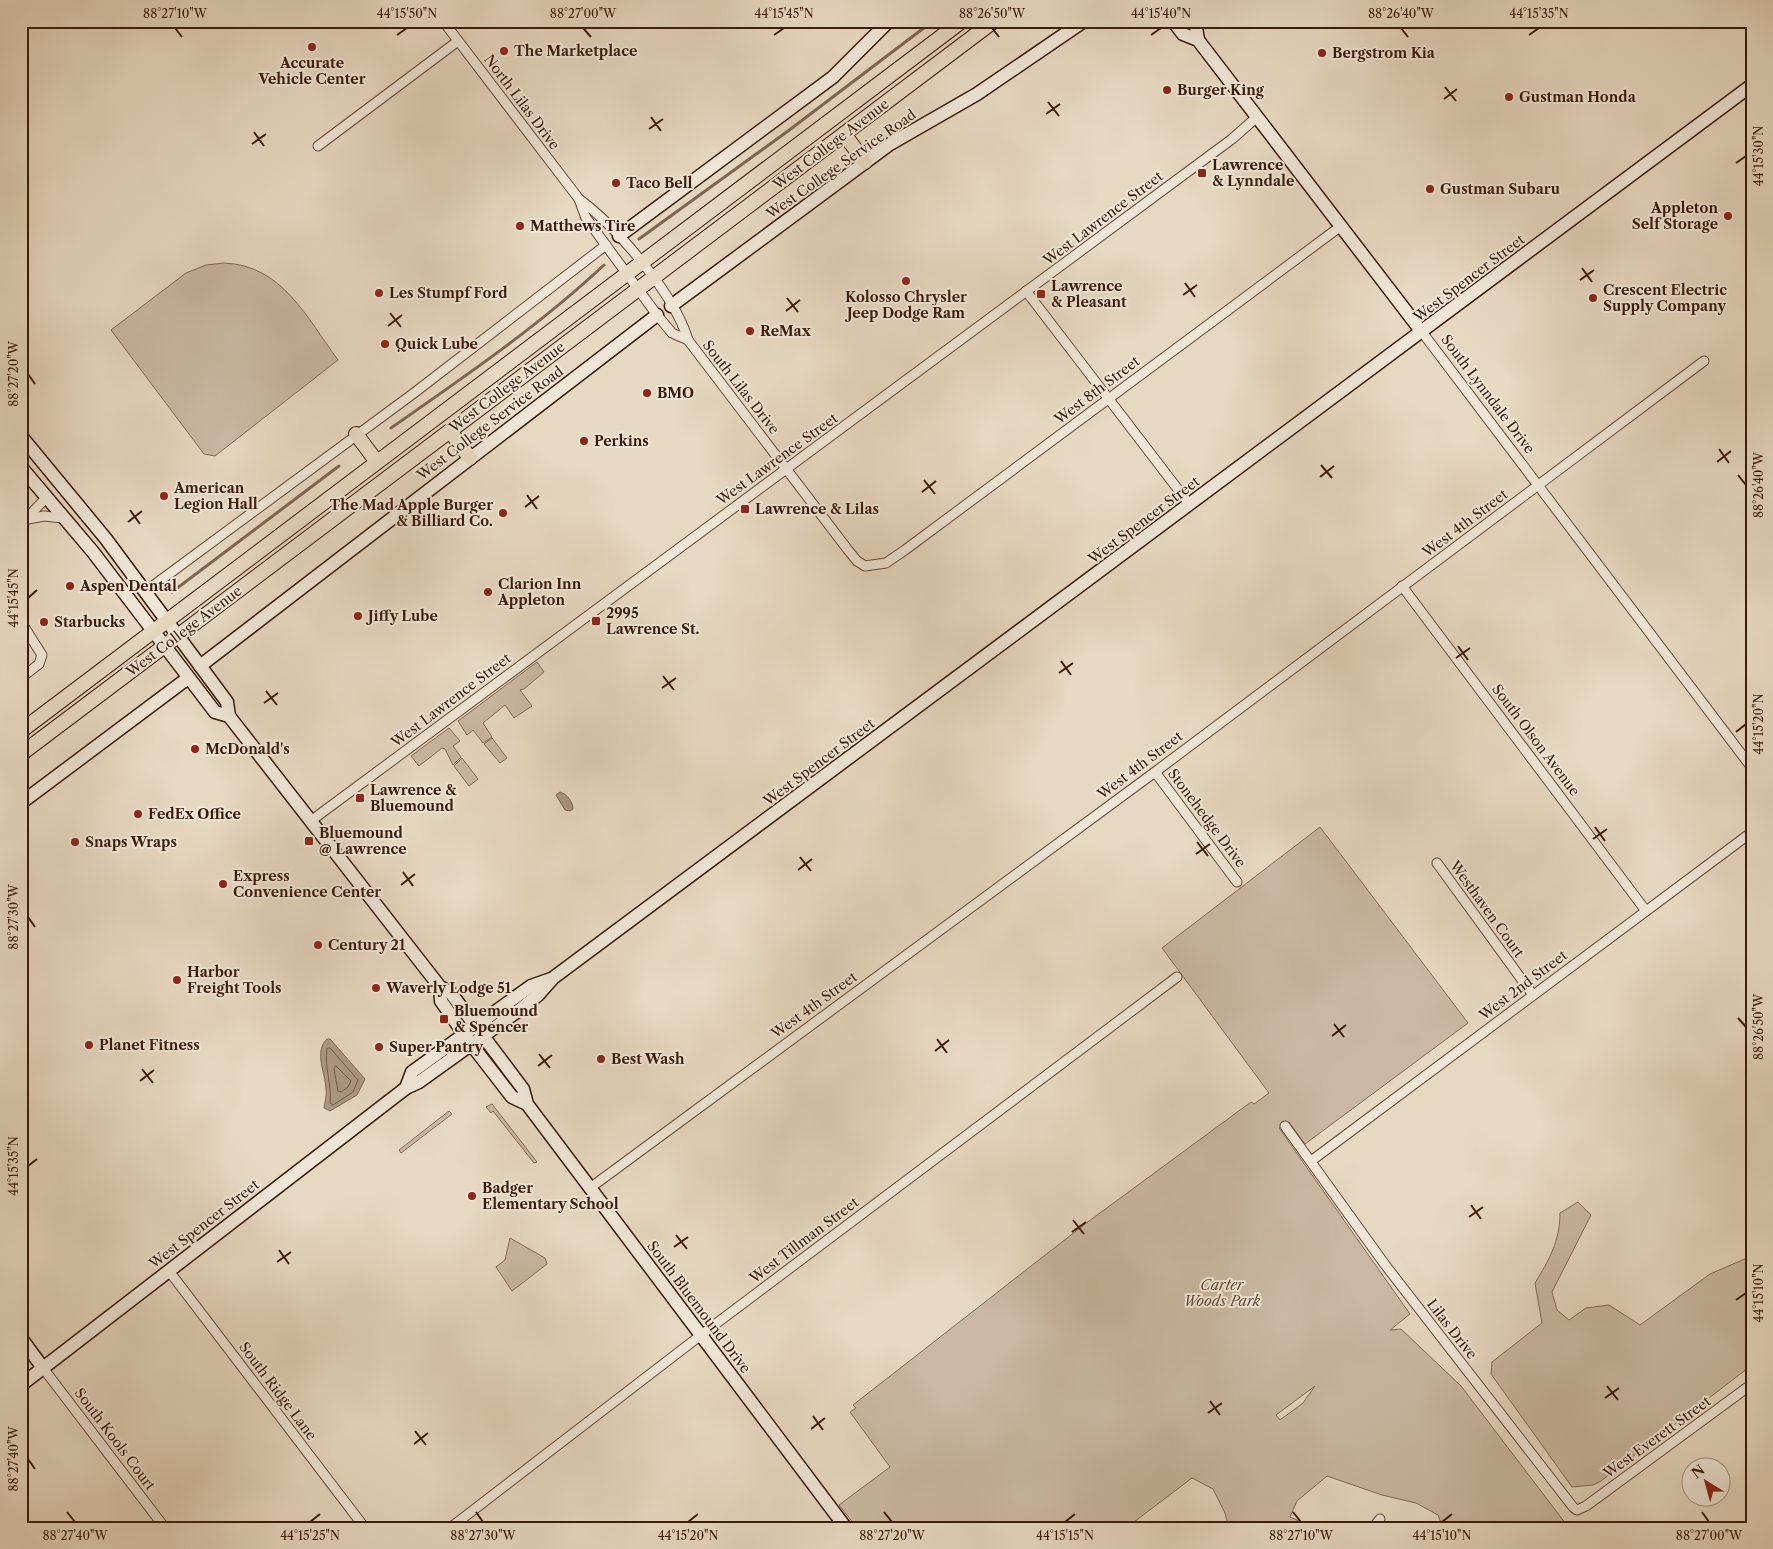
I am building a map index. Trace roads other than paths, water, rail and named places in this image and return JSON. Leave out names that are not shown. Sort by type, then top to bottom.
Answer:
[{"type":"main road","name":"West College Avenue","points":[[21,731],[962,21]]},
{"type":"main road","name":"West College Avenue","points":[[21,754],[994,21]]},
{"type":"main road","points":[[844,134],[865,162]]},
{"type":"main road","points":[[450,431],[470,458]]},
{"type":"main road","points":[[356,434],[377,462]]},
{"type":"street","name":"North Lilas Drive","points":[[443,21],[579,199],[586,218],[627,274]]},
{"type":"street","points":[[619,236],[833,77],[889,21]]},
{"type":"street","name":"West College Service Road","points":[[672,306],[865,162],[913,129],[977,94],[1084,21]]},
{"type":"street","name":"South Lynndale Drive","points":[[1173,21],[1183,34],[1198,40]]},
{"type":"street","name":"South Lynndale Drive","points":[[1195,21],[1198,40],[1752,768]]},
{"type":"street","points":[[318,146],[458,41]]},
{"type":"street","name":"West Spencer Street","points":[[21,1384],[406,1088],[412,1072],[479,1031],[530,986],[553,978],[1752,85]]},
{"type":"street","name":"West Lawrence Street","points":[[312,820],[1232,139],[1257,117]]},
{"type":"street","name":"North Lilas Drive","points":[[579,199],[596,211],[642,263]]},
{"type":"street","name":"West 8th Street","points":[[865,566],[886,563],[1341,226]]},
{"type":"street","points":[[146,591],[421,387],[606,245]]},
{"type":"street","name":"South Lilas Drive","points":[[642,263],[672,306],[683,325],[688,340],[857,561],[865,566]]},
{"type":"street","name":"South Lilas Drive","points":[[627,274],[672,334],[688,340]]},
{"type":"street","points":[[1026,291],[1190,505]]},
{"type":"street","name":"West College Service Road","points":[[200,666],[657,315]]},
{"type":"street","name":"West 4th Street","points":[[590,1188],[1155,772],[1704,361]]},
{"type":"street","name":"South Bluemound Drive","points":[[21,436],[146,591],[227,702],[229,716],[312,820],[440,987],[450,992],[523,1090],[527,1104],[846,1528]]},
{"type":"street","name":"South Bluemound Drive","points":[[21,467],[94,552],[215,712],[229,716]]},
{"type":"street","points":[[25,521],[32,511],[46,498],[60,497],[84,526],[100,532]]},
{"type":"street","points":[[25,521],[44,516],[63,518]]},
{"type":"street","name":"South Olson Avenue","points":[[1402,586],[1646,911]]},
{"type":"street","points":[[21,622],[42,655],[39,664],[21,678]]},
{"type":"street","points":[[21,804],[188,678]]},
{"type":"street","name":"Stonehedge Drive","points":[[1155,772],[1238,882]]},
{"type":"street","name":"West 2nd Street","points":[[1311,1161],[1752,832]]},
{"type":"street","name":"Westhaven Court","points":[[1437,863],[1534,995]]},
{"type":"street","name":"West Tillman Street","points":[[450,1528],[701,1335],[1177,977]]},
{"type":"street","name":"South Bluemound Drive","points":[[440,987],[441,1001],[468,1039],[512,1097],[527,1104]]},
{"type":"street","name":"Lilas Drive","points":[[1285,1126],[1386,1266],[1568,1504],[1577,1510]]},
{"type":"street","name":"South Ridge Lane","points":[[169,1271],[364,1528]]},
{"type":"street","points":[[21,1338],[43,1368]]},
{"type":"street","name":"South Kools Court","points":[[43,1368],[165,1528]]},
{"type":"street","name":"West Everett Street","points":[[1577,1510],[1586,1506],[1752,1384]]},
{"type":"street","points":[[1373,1528],[1380,1519]]},
{"type":"water","points":[[560,792],[571,801],[573,809],[570,811],[565,810],[556,795]]},
{"type":"water","points":[[327,1039],[330,1039],[365,1079],[357,1095],[330,1111],[324,1108],[326,1091],[321,1062],[321,1050]]},
{"type":"waterway","points":[[639,239],[788,131],[933,21]]},
{"type":"waterway","points":[[391,428],[527,330],[604,265]]},
{"type":"waterway","points":[[172,592],[339,466]]},
{"type":"place","name":"Accurate Vehicle Center","points":[[312,47]]},
{"type":"place","name":"The Marketplace","points":[[504,51]]},
{"type":"place","name":"Bergstrom Kia","points":[[1322,53]]},
{"type":"place","name":"Burger King","points":[[1167,90]]},
{"type":"place","name":"Gustman Honda","points":[[1509,97]]},
{"type":"place","name":"Lawrence & Lynndale","points":[[1202,173]]},
{"type":"place","name":"Taco Bell","points":[[616,183]]},
{"type":"place","name":"Gustman Subaru","points":[[1430,189]]},
{"type":"place","name":"Appleton Self Storage","points":[[1728,216]]},
{"type":"place","name":"Matthews Tire","points":[[520,226]]},
{"type":"place","name":"Kolosso Chrysler Jeep Dodge Ram","points":[[906,281]]},
{"type":"place","name":"Les Stumpf Ford","points":[[379,293]]},
{"type":"place","name":"Lawrence & Pleasant","points":[[1041,294]]},
{"type":"place","name":"Crescent Electric Supply Company","points":[[1593,298]]},
{"type":"place","name":"ReMax","points":[[750,331]]},
{"type":"place","name":"Quick Lube","points":[[385,344]]},
{"type":"place","name":"BMO","points":[[647,393]]},
{"type":"place","name":"Perkins","points":[[584,441]]},
{"type":"place","name":"American Legion Hall","points":[[164,496]]},
{"type":"place","name":"Lawrence & Lilas","points":[[745,509]]},
{"type":"place","name":"The Mad Apple Burger & Billiard Co.","points":[[503,513]]},
{"type":"place","name":"Aspen Dental","points":[[70,586]]},
{"type":"place","name":"Clarion Inn Appleton","points":[[488,592]]},
{"type":"place","name":"Jiffy Lube","points":[[358,616]]},
{"type":"place","name":"2995 Lawrence St.","points":[[596,621]]},
{"type":"place","name":"Starbucks","points":[[44,622]]},
{"type":"place","name":"McDonald's","points":[[195,749]]},
{"type":"place","name":"Lawrence & Bluemound","points":[[360,798]]},
{"type":"place","name":"FedEx Office","points":[[138,814]]},
{"type":"place","name":"Bluemound @ Lawrence","points":[[309,841]]},
{"type":"place","name":"Snaps Wraps","points":[[75,842]]},
{"type":"place","name":"Express Convenience Center","points":[[223,884]]},
{"type":"place","name":"Century 21","points":[[318,945]]},
{"type":"place","name":"Harbor Freight Tools","points":[[177,980]]},
{"type":"place","name":"Waverly Lodge 51","points":[[376,988]]},
{"type":"place","name":"Bluemound & Spencer","points":[[444,1019]]},
{"type":"place","name":"Planet Fitness","points":[[89,1045]]},
{"type":"place","name":"Super Pantry","points":[[379,1047]]},
{"type":"place","name":"Best Wash","points":[[601,1059]]},
{"type":"place","name":"Badger Elementary School","points":[[472,1196]]},
{"type":"park label","name":"Carter Woods Park","points":[[1222,1294]]}]
